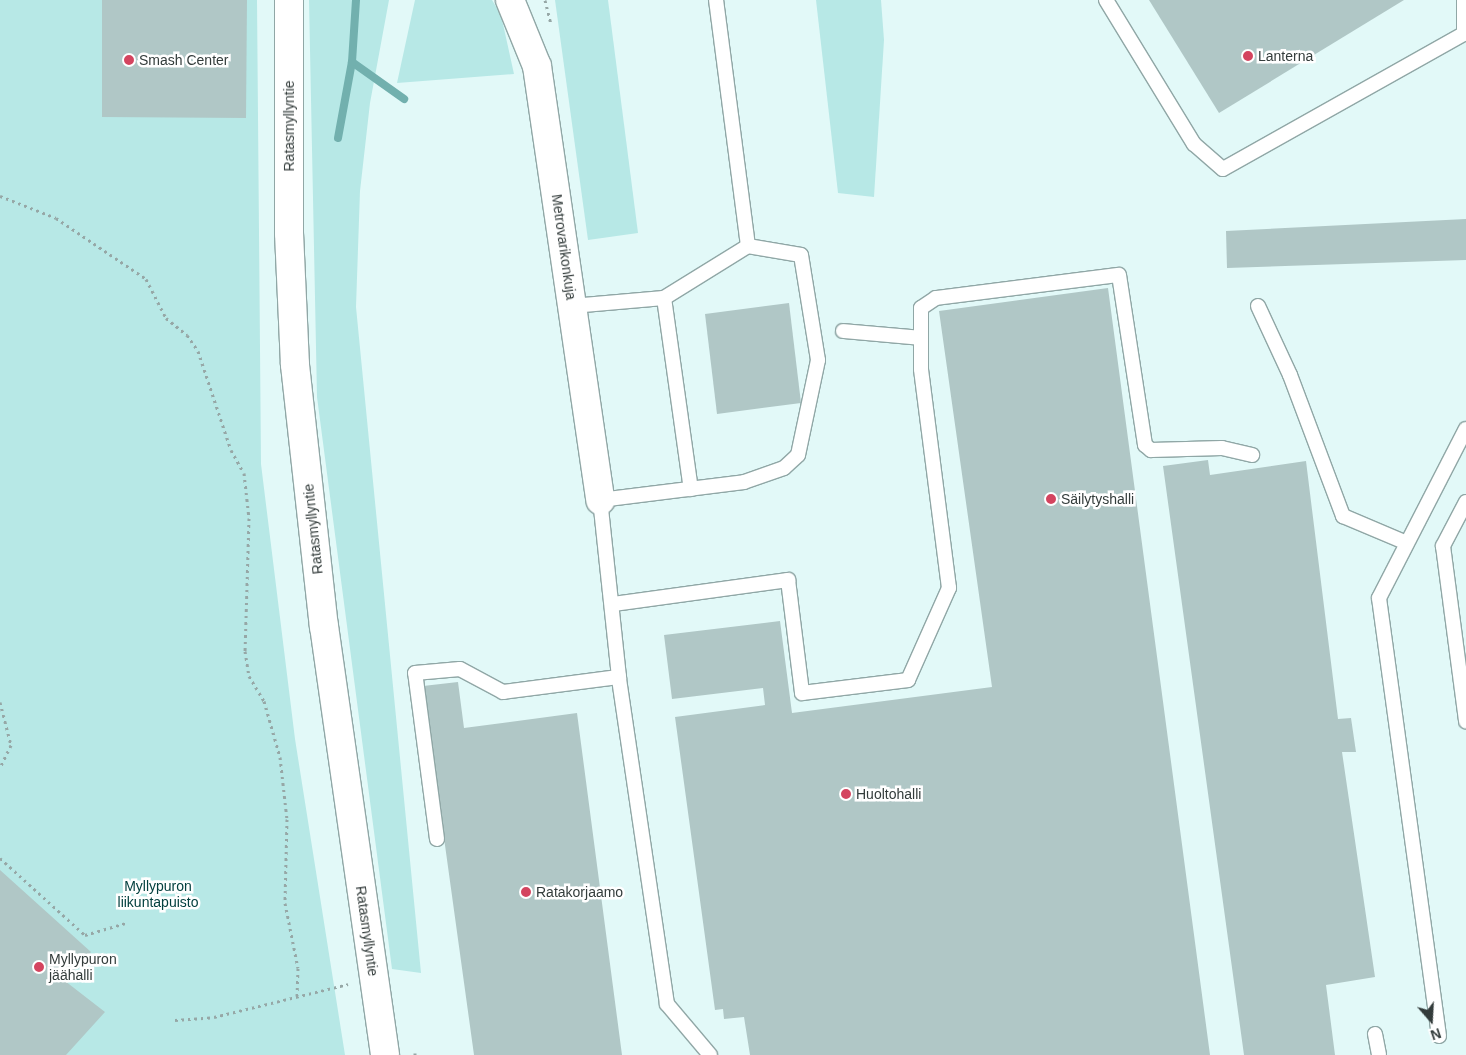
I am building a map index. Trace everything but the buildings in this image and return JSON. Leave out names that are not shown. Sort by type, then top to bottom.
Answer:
[{"type":"street","name":"Ratasmyllyntie","points":[[289,0],[289,234],[295,365],[324,626],[385,1055]]},
{"type":"street","name":"Metrovarikonkuja","points":[[510,0],[537,66],[600,500]]},
{"type":"lane","points":[[716,0],[748,246]]},
{"type":"lane","points":[[1106,0],[1194,144],[1224,169],[1464,34],[1464,0]]},
{"type":"lane","points":[[572,306],[664,298],[748,246],[801,254],[818,360],[798,455],[784,468],[744,482],[600,500],[613,604],[619,677],[667,1004],[710,1055]]},
{"type":"lane","points":[[613,604],[788,580],[802,693],[908,680],[949,588],[921,338],[921,308],[936,298],[1119,275],[1144,445],[1151,450],[1222,448],[1252,455]]},
{"type":"lane","points":[[664,298],[692,488]]},
{"type":"lane","points":[[1258,306],[1303,408],[1343,516],[1407,543]]},
{"type":"lane","points":[[843,331],[921,338]]},
{"type":"lane","points":[[1439,1036],[1379,598],[1466,429]]},
{"type":"lane","points":[[1466,502],[1442,546],[1466,722]]},
{"type":"lane","points":[[437,840],[414,673],[460,669],[503,692],[619,677]]},
{"type":"lane","points":[[1375,1034],[1379,1055]]},
{"type":"path","points":[[0,196],[56,218],[146,279],[166,318],[188,335],[198,351],[230,450],[244,473],[249,518],[245,651],[250,676],[264,702],[280,757],[287,819],[285,903],[298,968],[297,996]]},
{"type":"path","points":[[0,702],[11,745],[0,768]]},
{"type":"path","points":[[0,858],[85,935],[126,923]]},
{"type":"path","points":[[175,1020],[214,1016],[356,982]]},
{"type":"green space","name":"Myllypuron liikuntapuisto","points":[[0,0],[257,0],[261,464],[295,739],[345,1055],[0,1055]]},
{"type":"green space","points":[[309,0],[389,0],[370,103],[360,191],[356,307],[421,973],[392,969],[317,397]]},
{"type":"green space","points":[[415,0],[492,0],[501,15],[514,74],[397,83]]},
{"type":"green space","points":[[555,0],[608,0],[638,233],[588,240]]},
{"type":"green space","points":[[816,0],[881,0],[884,40],[874,197],[838,193]]},
{"type":"waterway","points":[[338,138],[352,62],[356,0]]},
{"type":"waterway","points":[[352,62],[404,99]]},
{"type":"place","name":"Lanterna","points":[[1248,56]]},
{"type":"place","name":"Smash Center","points":[[129,60]]},
{"type":"place","name":"Säilytyshalli","points":[[1051,499]]},
{"type":"place","name":"Huoltohalli","points":[[846,794]]},
{"type":"place","name":"Ratakorjaamo","points":[[526,892]]},
{"type":"place","name":"Myllypuron jäähalli","points":[[39,967]]}]
